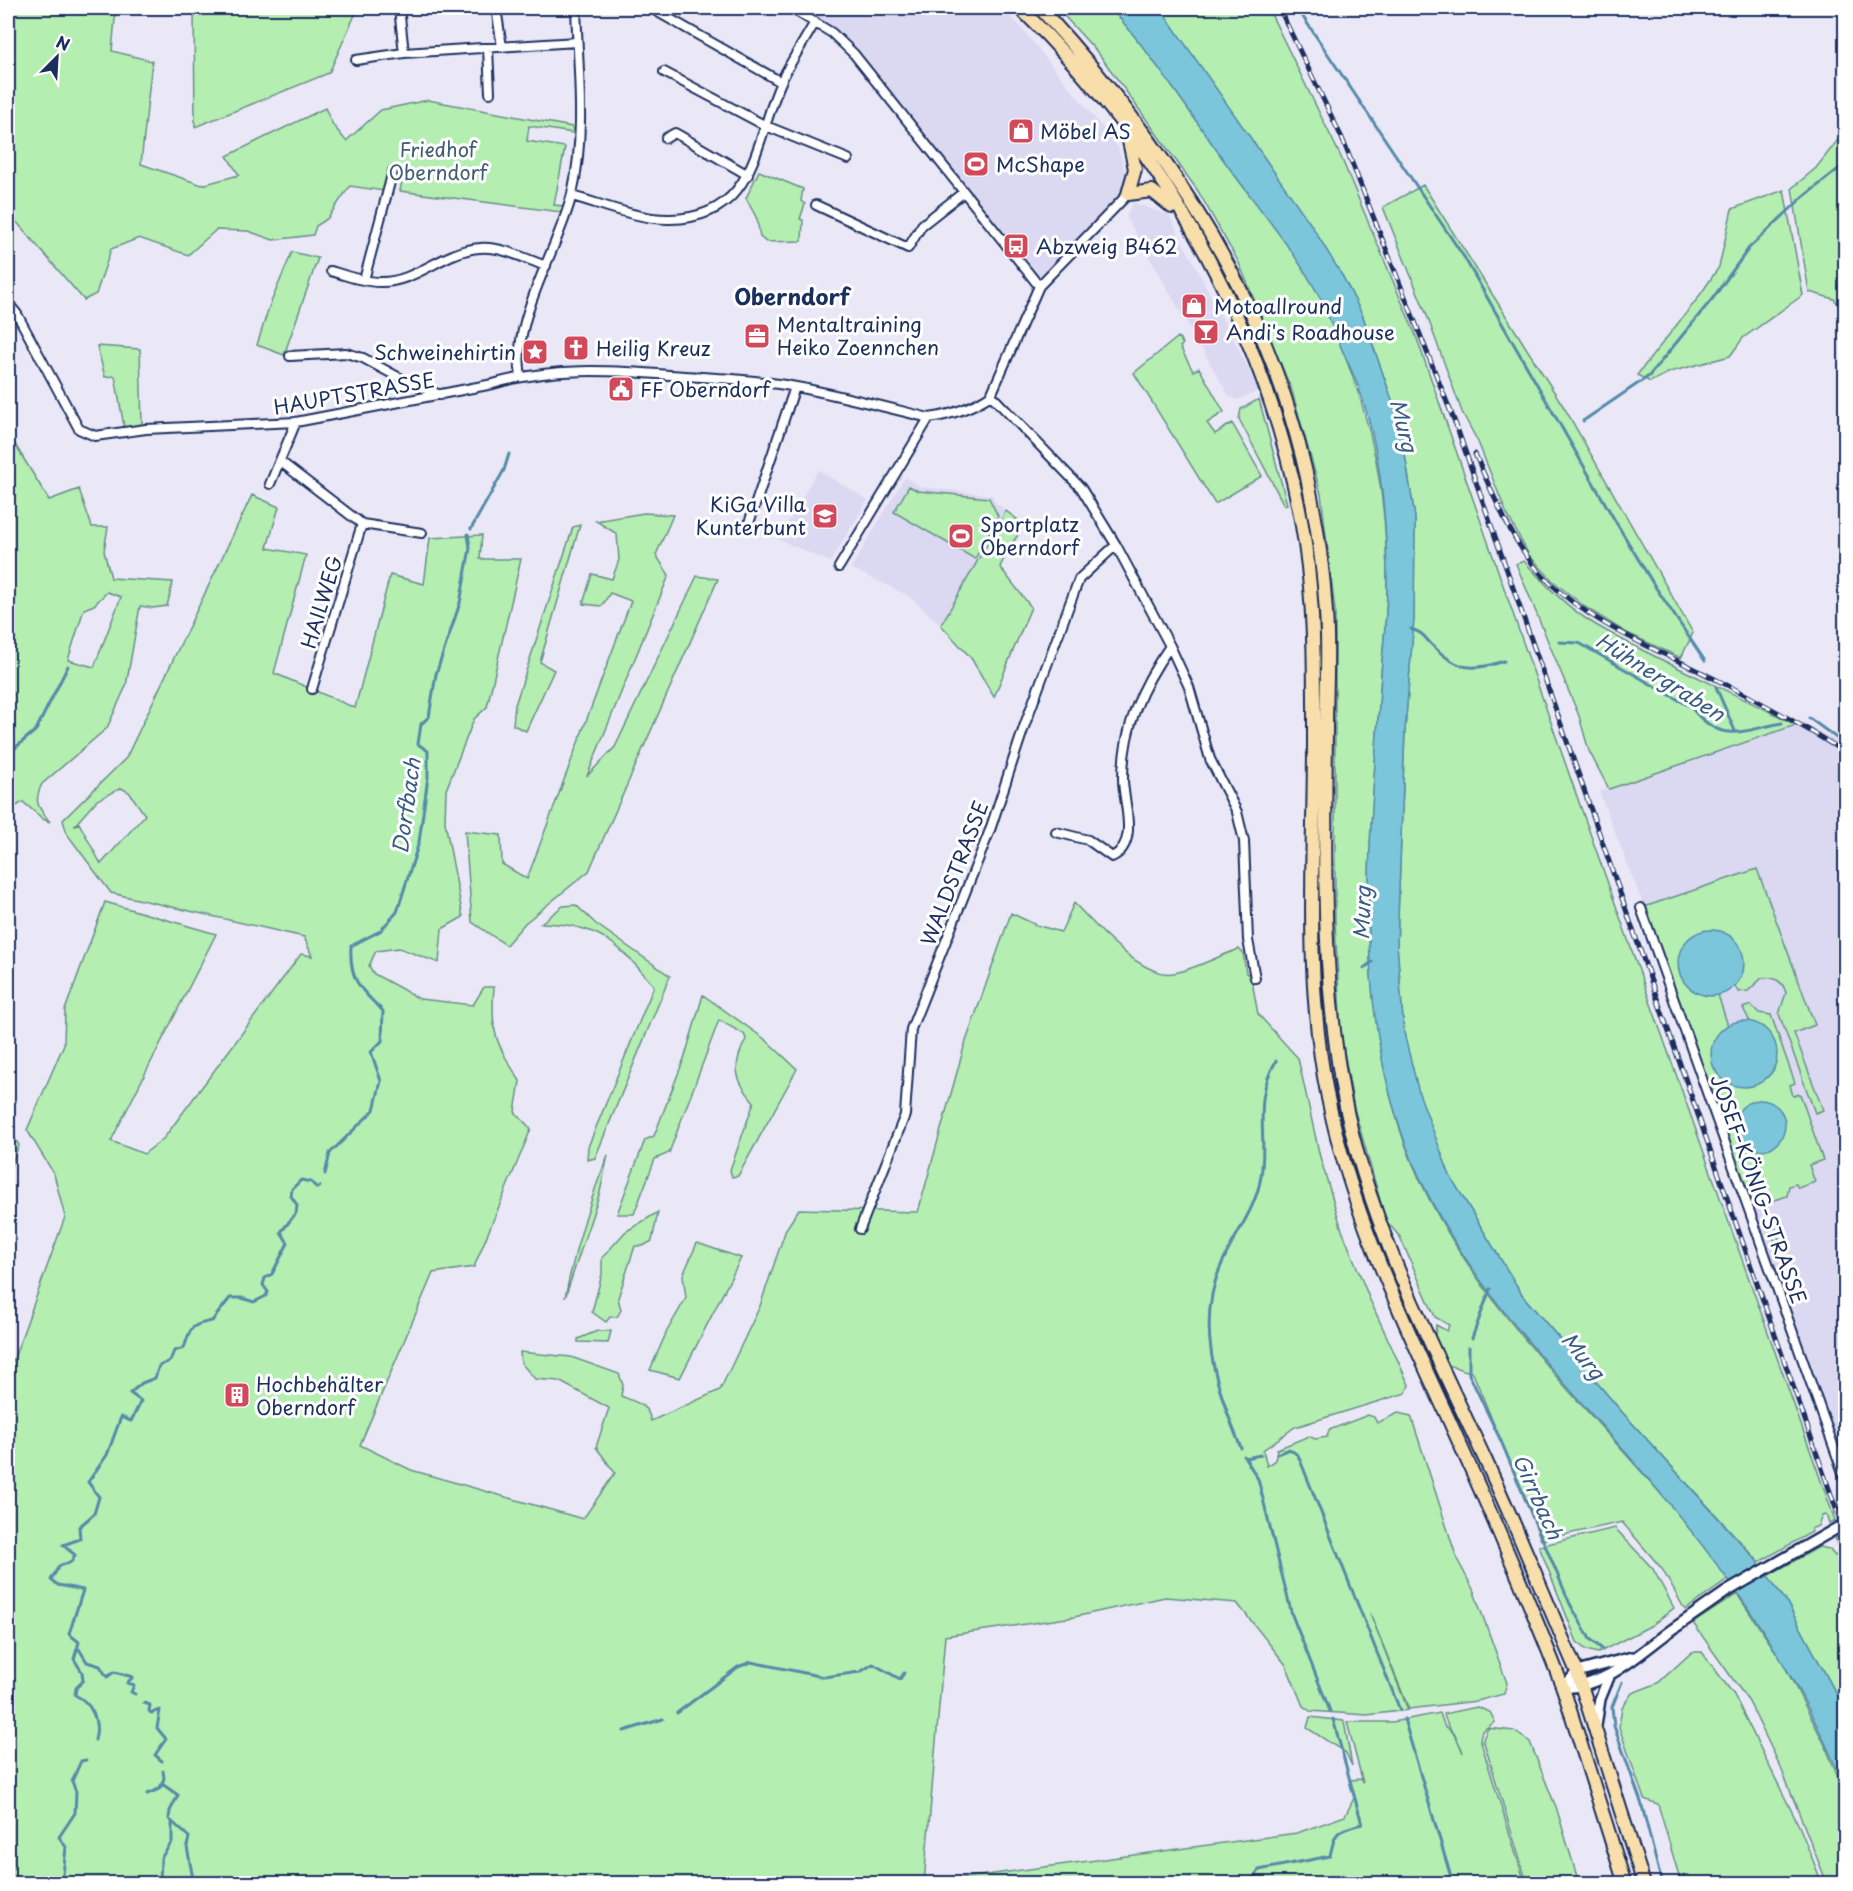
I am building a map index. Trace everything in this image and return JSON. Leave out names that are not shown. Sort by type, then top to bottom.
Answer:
[{"type":"main road","points":[[1020,8],[1084,77],[1128,134],[1179,209],[1217,275],[1251,344],[1270,397],[1291,472],[1306,546],[1312,618],[1313,948],[1316,1000],[1327,1095],[1351,1188],[1386,1284],[1500,1532],[1563,1688],[1625,1884]]},
{"type":"main road","points":[[1040,8],[1090,62],[1128,109],[1191,198],[1227,259],[1285,393],[1307,468],[1319,541],[1326,615],[1325,863],[1328,989],[1344,1098],[1365,1185],[1406,1290],[1523,1539],[1577,1672],[1596,1726],[1644,1884]]},
{"type":"main road","points":[[1128,134],[1135,169],[1128,194],[1152,191],[1169,206],[1179,209]]},
{"type":"street","points":[[399,8],[404,53]]},
{"type":"street","points":[[496,8],[502,47]]},
{"type":"street","points":[[521,376],[519,341],[572,196],[579,140],[576,8]]},
{"type":"street","points":[[791,8],[832,33],[854,54],[1039,286]]},
{"type":"street","points":[[656,11],[781,82]]},
{"type":"street","points":[[572,196],[654,218],[706,215],[733,197],[748,175],[781,82],[815,22]]},
{"type":"street","points":[[356,60],[404,53],[577,42]]},
{"type":"street","points":[[488,48],[490,93]]},
{"type":"street","points":[[664,72],[766,126],[848,159]]},
{"type":"street","points":[[666,138],[675,133],[748,175]]},
{"type":"street","points":[[364,280],[393,171]]},
{"type":"street","points":[[816,205],[908,248],[922,225],[964,192]]},
{"type":"street","points":[[1128,194],[1039,286],[991,395],[1081,488],[1116,545],[1170,646],[1189,687],[1210,759],[1237,813],[1244,841],[1248,940],[1255,978]]},
{"type":"street","points":[[331,272],[381,282],[401,279],[461,250],[482,247],[501,250],[546,266]]},
{"type":"street","name":"HAUPTSTRASSE","points":[[8,303],[17,314],[79,429],[94,436],[146,429],[296,422],[521,376],[562,372],[632,372],[795,387],[929,418],[944,416],[980,402],[991,395]]},
{"type":"street","points":[[290,356],[346,353],[363,358],[398,377],[440,394]]},
{"type":"street","points":[[747,529],[795,387]]},
{"type":"street","points":[[839,567],[929,418]]},
{"type":"street","points":[[270,484],[296,422]]},
{"type":"street","points":[[281,462],[362,524],[422,533]]},
{"type":"street","name":"HAILWEG","points":[[312,689],[362,524]]},
{"type":"street","name":"WALDSTRASSE","points":[[860,1228],[905,1115],[911,1029],[990,830],[1037,690],[1079,579],[1116,545]]},
{"type":"street","points":[[1056,832],[1088,840],[1112,857],[1124,844],[1129,825],[1123,783],[1124,746],[1150,674],[1170,646]]},
{"type":"street","name":"JOSEF-KÖNIG-STRASSE","points":[[1641,908],[1845,1481]]},
{"type":"street","points":[[1563,1688],[1582,1686],[1609,1677],[1635,1656],[1735,1586],[1845,1523]]},
{"type":"street","points":[[1563,1688],[1577,1672],[1635,1656]]},
{"type":"street","points":[[1596,1726],[1600,1699],[1609,1677]]},
{"type":"shaded area","points":[[777,8],[1001,8],[1018,24],[1118,147],[1127,178],[1108,215],[1034,286],[848,56],[823,34]]},
{"type":"shaded area","points":[[1133,203],[1169,215],[1250,371],[1258,391],[1238,400],[1229,396],[1126,217]]},
{"type":"shaded area","name":"KiGa Villa Kunterbunt","points":[[818,470],[868,500],[830,562],[778,539]]},
{"type":"shaded area","points":[[905,477],[921,487],[993,495],[994,501],[1006,511],[941,625],[909,596],[851,568]]},
{"type":"shaded area","points":[[1804,722],[1845,747],[1845,1474],[1644,907],[1599,792]]},
{"type":"green space","name":"Friedhof Oberndorf","points":[[8,8],[116,8],[112,51],[152,61],[141,164],[202,185],[239,175],[227,156],[325,108],[333,125],[346,141],[381,110],[428,100],[572,127],[573,133],[529,126],[527,141],[565,147],[554,205],[563,206],[561,212],[400,191],[404,170],[390,168],[384,191],[350,186],[327,219],[316,226],[313,235],[273,240],[248,231],[216,230],[188,255],[139,238],[111,249],[96,294],[84,300],[8,212]]},
{"type":"green space","points":[[169,8],[358,8],[329,73],[195,127],[194,12]]},
{"type":"green space","points":[[1057,8],[1111,8],[1126,26],[1155,62],[1309,277],[1322,301],[1352,374],[1362,403],[1376,462],[1381,491],[1386,553],[1386,607],[1370,844],[1370,955],[1375,1011],[1384,1067],[1398,1123],[1423,1188],[1458,1249],[1499,1306],[1544,1362],[1687,1524],[1729,1579],[1685,1610],[1662,1569],[1622,1522],[1541,1540],[1473,1373],[1448,1365],[1435,1337],[1436,1325],[1447,1331],[1449,1325],[1435,1317],[1400,1237],[1386,1221],[1354,1108],[1341,1034],[1335,923],[1335,610],[1321,494],[1292,391],[1239,263],[1198,191],[1099,54]]},
{"type":"green space","points":[[1160,8],[1268,8],[1341,157],[1416,336],[1575,791],[1835,1520],[1829,1523],[1826,1515],[1822,1516],[1818,1526],[1811,1529],[1812,1532],[1759,1562],[1622,1412],[1523,1296],[1450,1176],[1418,1093],[1404,1033],[1397,945],[1405,730],[1414,618],[1415,518],[1400,423],[1362,314],[1343,277]]},
{"type":"green space","points":[[1845,131],[1845,312],[1834,299],[1809,292],[1792,188],[1816,168]]},
{"type":"green space","points":[[759,171],[803,189],[801,201],[805,204],[800,219],[803,220],[802,241],[766,242],[760,237],[757,219],[746,198]]},
{"type":"green space","points":[[1423,185],[1565,409],[1693,633],[1681,658],[1625,632],[1585,607],[1553,581],[1529,555],[1506,512],[1478,442],[1462,412],[1426,313],[1383,207]]},
{"type":"green space","points":[[1784,190],[1803,295],[1743,338],[1730,356],[1670,372],[1650,382],[1637,375],[1698,298],[1719,267],[1732,209]]},
{"type":"green space","points":[[292,252],[318,258],[284,355],[257,345],[269,307]]},
{"type":"green space","points":[[1178,337],[1183,344],[1180,347],[1193,371],[1199,368],[1224,412],[1207,423],[1215,434],[1232,423],[1262,476],[1215,504],[1134,373]]},
{"type":"green space","points":[[97,346],[140,349],[142,425],[124,427],[115,376],[105,377]]},
{"type":"green space","points":[[1259,399],[1287,504],[1284,505],[1239,419],[1241,409]]},
{"type":"green space","points":[[8,433],[49,500],[79,489],[92,527],[108,527],[104,551],[111,578],[173,582],[167,606],[153,608],[140,606],[126,686],[107,728],[42,784],[37,800],[42,812],[50,822],[23,802],[8,811]],"holes":[[[107,592],[121,597],[94,667],[68,660],[84,609],[94,605]]]},
{"type":"green space","name":"Sportplatz Oberndorf","points":[[909,486],[918,491],[989,498],[998,516],[975,559],[894,512]]},
{"type":"green space","points":[[252,495],[279,507],[267,548],[306,555],[274,673],[355,708],[390,575],[424,584],[430,538],[482,535],[480,559],[521,559],[487,707],[474,719],[446,790],[445,822],[463,917],[442,929],[439,963],[399,948],[376,951],[369,966],[374,974],[420,999],[473,1005],[484,987],[494,987],[493,1016],[496,1037],[520,1081],[515,1112],[531,1129],[474,1267],[433,1273],[360,1445],[411,1470],[583,1519],[615,1473],[596,1447],[609,1408],[559,1381],[535,1379],[521,1363],[520,1352],[571,1357],[619,1374],[623,1385],[621,1396],[644,1407],[651,1421],[720,1390],[760,1306],[786,1229],[799,1209],[918,1212],[964,1047],[1011,913],[1036,925],[1061,932],[1074,903],[1120,948],[1148,968],[1161,973],[1182,971],[1239,949],[1243,953],[1246,973],[1251,976],[1258,1014],[1298,1058],[1320,1157],[1342,1230],[1370,1300],[1409,1385],[1406,1393],[1295,1427],[1263,1450],[1267,1466],[1275,1461],[1277,1449],[1309,1436],[1315,1439],[1327,1437],[1329,1430],[1368,1415],[1374,1417],[1377,1423],[1398,1413],[1411,1416],[1457,1559],[1473,1589],[1507,1683],[1504,1694],[1477,1701],[1409,1709],[1370,1613],[1408,1710],[1367,1715],[1310,1711],[1303,1706],[1286,1665],[1237,1603],[1165,1597],[1074,1617],[945,1636],[924,1883],[8,1883],[8,1375],[65,1217],[54,1174],[27,1130],[64,1044],[65,1010],[105,902],[216,934],[111,1141],[144,1154],[164,1138],[301,954],[312,956],[304,937],[111,893],[67,834],[63,820],[126,758]],"holes":[[[121,788],[129,792],[145,815],[101,864],[79,823],[74,826],[97,800]]]},
{"type":"green space","points":[[1006,511],[1018,520],[1014,525],[1020,532],[1000,567],[1031,607],[994,697],[971,658],[941,625]]},
{"type":"green space","points":[[644,513],[673,515],[656,555],[669,575],[587,776],[615,747],[697,576],[718,579],[589,871],[525,923],[506,945],[472,922],[465,831],[501,835],[502,864],[527,879],[631,601],[610,593],[602,606],[583,604],[592,574],[612,579],[619,560],[617,534],[596,521]]},
{"type":"green space","points":[[580,525],[540,662],[554,670],[526,731],[513,725],[515,705],[573,527]]},
{"type":"green space","points":[[1524,561],[1566,604],[1586,619],[1644,651],[1794,724],[1793,726],[1609,789],[1589,751],[1579,716],[1516,564]]},
{"type":"green space","points":[[1757,869],[1815,1025],[1794,1033],[1823,1110],[1815,1113],[1779,1014],[1786,993],[1780,982],[1762,978],[1748,991],[1738,992],[1735,986],[1743,971],[1711,931],[1696,936],[1686,944],[1681,955],[1680,967],[1691,988],[1703,994],[1718,995],[1728,1026],[1716,1040],[1713,1054],[1716,1067],[1724,1078],[1735,1084],[1748,1086],[1762,1081],[1774,1069],[1743,1008],[1751,1005],[1759,1013],[1771,1015],[1795,1083],[1790,1085],[1793,1096],[1800,1094],[1823,1160],[1809,1165],[1815,1182],[1798,1188],[1796,1184],[1789,1186],[1787,1196],[1752,1208],[1644,907]]},
{"type":"green space","points":[[576,905],[596,924],[670,976],[595,1158],[587,1160],[588,1147],[654,986],[618,948],[594,932],[562,924],[541,923],[563,906]]},
{"type":"green space","points":[[703,995],[766,1040],[797,1069],[738,1176],[732,1177],[730,1170],[754,1102],[742,1086],[737,1072],[739,1057],[746,1039],[744,1034],[719,1020],[669,1153],[655,1159],[634,1214],[617,1214],[645,1140],[654,1136],[685,1056]]},
{"type":"green space","points":[[8,1128],[19,1145],[8,1173]]},
{"type":"green space","points":[[608,1155],[600,1192],[565,1298],[583,1225]]},
{"type":"green space","points":[[658,1212],[652,1241],[643,1246],[635,1246],[618,1298],[621,1310],[617,1317],[610,1317],[606,1322],[592,1312],[602,1274],[602,1258],[625,1232]]},
{"type":"green space","points":[[1769,1213],[1783,1250],[1779,1252],[1765,1215]]},
{"type":"green space","points":[[697,1243],[741,1258],[680,1378],[650,1370],[667,1331],[686,1298],[683,1275]]},
{"type":"green space","points":[[597,1331],[611,1331],[608,1343],[578,1342],[578,1339]]},
{"type":"green space","points":[[1615,1528],[1653,1569],[1674,1608],[1652,1625],[1598,1653],[1586,1650],[1577,1642],[1539,1546]]},
{"type":"green space","points":[[1840,1536],[1846,1551],[1845,1710],[1786,1601],[1767,1576],[1819,1547],[1829,1549],[1835,1556],[1840,1553],[1835,1538]]},
{"type":"green space","points":[[1737,1594],[1782,1661],[1824,1743],[1845,1795],[1845,1883],[1827,1883],[1781,1768],[1749,1702],[1693,1623]]},
{"type":"green space","points":[[1692,1652],[1702,1652],[1734,1695],[1800,1828],[1822,1883],[1681,1883],[1658,1804],[1644,1799],[1619,1727],[1622,1707],[1632,1693],[1658,1683]]},
{"type":"green space","points":[[1477,1707],[1490,1712],[1495,1722],[1482,1731],[1480,1739],[1525,1883],[926,1883],[1297,1833],[1345,1816],[1354,1798],[1349,1780],[1361,1779],[1363,1783],[1347,1722],[1392,1722],[1440,1713],[1444,1725],[1452,1731],[1444,1714]]},
{"type":"green space","points":[[1310,1717],[1344,1721],[1352,1766],[1346,1753],[1307,1728]]},
{"type":"green space","points":[[1488,1728],[1514,1731],[1530,1742],[1557,1810],[1579,1883],[1527,1883],[1483,1739]]},
{"type":"water","name":"Murg","points":[[1111,8],[1160,8],[1312,226],[1362,314],[1400,423],[1415,518],[1414,618],[1405,730],[1397,945],[1404,1033],[1419,1093],[1450,1176],[1523,1296],[1622,1412],[1758,1562],[1786,1601],[1845,1710],[1845,1790],[1803,1699],[1778,1655],[1722,1571],[1660,1492],[1560,1379],[1496,1301],[1466,1260],[1417,1172],[1399,1125],[1384,1070],[1375,1014],[1370,958],[1370,845],[1387,585],[1386,535],[1381,484],[1366,410],[1356,380],[1324,305],[1308,277],[1156,64]]},
{"type":"water","points":[[1711,930],[1723,933],[1734,940],[1741,951],[1744,963],[1741,975],[1734,986],[1723,993],[1711,996],[1699,993],[1688,986],[1681,975],[1678,963],[1681,951],[1688,940],[1699,933]]},
{"type":"water","points":[[1744,1021],[1756,1024],[1767,1031],[1774,1042],[1777,1054],[1774,1066],[1767,1077],[1756,1084],[1744,1087],[1732,1084],[1721,1077],[1714,1066],[1711,1054],[1714,1042],[1721,1031],[1732,1024]]},
{"type":"water","points":[[1760,1100],[1769,1102],[1780,1111],[1785,1125],[1783,1134],[1774,1145],[1760,1150],[1751,1148],[1740,1139],[1735,1125],[1737,1116],[1746,1105]]},
{"type":"waterway","points":[[1297,8],[1464,257],[1617,524],[1654,585],[1705,661]]},
{"type":"waterway","points":[[1583,421],[1649,376],[1713,298],[1749,248],[1802,198],[1846,163]]},
{"type":"waterway","name":"Dorfbach","points":[[471,529],[504,470],[509,454]]},
{"type":"waterway","name":"Dorfbach","points":[[325,1174],[330,1153],[374,1110],[381,1081],[371,1052],[382,1041],[383,1011],[362,990],[354,976],[351,946],[380,931],[397,912],[419,842],[428,777],[428,751],[418,744],[421,724],[429,717],[436,674],[460,603],[470,548],[468,534]]},
{"type":"waterway","name":"Hühnergraben","points":[[1411,629],[1421,634],[1449,660],[1457,664],[1483,667],[1504,661]]},
{"type":"waterway","name":"Hühnergraben","points":[[1559,642],[1579,643],[1691,707],[1712,727],[1722,731],[1743,731],[1782,723]]},
{"type":"waterway","points":[[8,754],[36,730],[68,666]]},
{"type":"waterway","points":[[1716,687],[1735,731]]},
{"type":"waterway","name":"Hühnergraben","points":[[1809,718],[1846,745]]},
{"type":"waterway","points":[[1364,968],[1372,962]]},
{"type":"waterway","points":[[1241,1448],[1216,1378],[1209,1330],[1210,1307],[1215,1283],[1224,1259],[1251,1209],[1259,1187],[1263,1161],[1263,1104],[1269,1076],[1276,1061]]},
{"type":"waterway","name":"Dorfbach","points":[[95,1740],[96,1726],[93,1713],[86,1703],[75,1695],[76,1688],[83,1681],[82,1672],[74,1659],[79,1642],[69,1634],[83,1590],[58,1585],[51,1580],[59,1566],[69,1563],[75,1555],[63,1545],[80,1539],[79,1527],[94,1514],[99,1497],[88,1482],[107,1455],[121,1417],[131,1421],[141,1401],[130,1393],[142,1383],[155,1378],[159,1366],[170,1361],[174,1351],[184,1348],[192,1328],[212,1321],[230,1298],[242,1298],[254,1302],[266,1296],[268,1292],[263,1285],[265,1278],[272,1274],[288,1243],[281,1232],[296,1213],[297,1205],[291,1196],[292,1189],[301,1180],[311,1182],[317,1188],[320,1186]]},
{"type":"waterway","name":"Girrbach","points":[[1472,1338],[1490,1289]]},
{"type":"waterway","name":"Girrbach","points":[[1469,1347],[1469,1374],[1501,1441],[1570,1604],[1590,1639],[1602,1649]]},
{"type":"waterway","points":[[1277,1454],[1289,1449],[1298,1455],[1400,1710]]},
{"type":"waterway","points":[[1245,1458],[1261,1455]]},
{"type":"waterway","points":[[1244,1456],[1258,1479],[1292,1615],[1330,1711]]},
{"type":"waterway","points":[[79,1649],[87,1662],[100,1666],[107,1677],[114,1672],[133,1677],[127,1683],[134,1685],[131,1692],[135,1694]]},
{"type":"waterway","points":[[677,1713],[738,1667],[751,1662],[824,1677],[860,1672],[873,1664],[900,1679],[904,1673]]},
{"type":"waterway","name":"Girrbach","points":[[1622,1682],[1612,1707],[1614,1726],[1641,1802],[1662,1884]]},
{"type":"waterway","points":[[144,1703],[150,1705],[151,1713],[160,1710],[157,1728],[166,1739],[155,1755],[162,1761]]},
{"type":"waterway","points":[[624,1731],[663,1719]]},
{"type":"waterway","points":[[1240,1884],[1254,1879],[1259,1870],[1330,1856],[1338,1833],[1362,1824],[1333,1719]]},
{"type":"waterway","points":[[1404,1719],[1453,1884]]},
{"type":"waterway","points":[[62,1884],[66,1847],[59,1837],[75,1813],[76,1792],[72,1781],[81,1761],[86,1760]]},
{"type":"waterway","points":[[163,1771],[162,1784],[178,1795],[170,1811],[169,1819],[189,1837],[187,1847],[194,1884]]},
{"type":"waterway","points":[[147,1794],[159,1789],[162,1784]]},
{"type":"waterway","points":[[160,1884],[161,1858],[172,1842],[172,1823]]},
{"type":"waterway","points":[[695,1880],[702,1884]]},
{"type":"railway","points":[[1279,8],[1342,138],[1456,425],[1846,1537]]},
{"type":"railway","points":[[1475,454],[1514,537],[1535,567],[1564,595],[1601,621],[1757,701],[1846,753]]},
{"type":"place","name":"Möbel AS","points":[[1021,131]]},
{"type":"place","name":"McShape","points":[[976,164]]},
{"type":"place","name":"Abzweig B462","points":[[1016,246]]},
{"type":"place","name":"Motoallround","points":[[1194,306]]},
{"type":"place","name":"Andi's Roadhouse","points":[[1206,332]]},
{"type":"place","name":"Mentaltraining Heiko Zoennchen","points":[[757,336]]},
{"type":"place","name":"Heilig Kreuz","points":[[576,348]]},
{"type":"place","name":"Schweinehirtin","points":[[535,352]]},
{"type":"place","name":"FF Oberndorf","points":[[621,389]]},
{"type":"place","name":"KiGa Villa Kunterbunt","points":[[825,516]]},
{"type":"place","name":"Sportplatz Oberndorf","points":[[961,536]]},
{"type":"place","name":"Hochbehälter Oberndorf","points":[[237,1395]]},
{"type":"district","name":"Oberndorf","points":[[792,295]]}]
